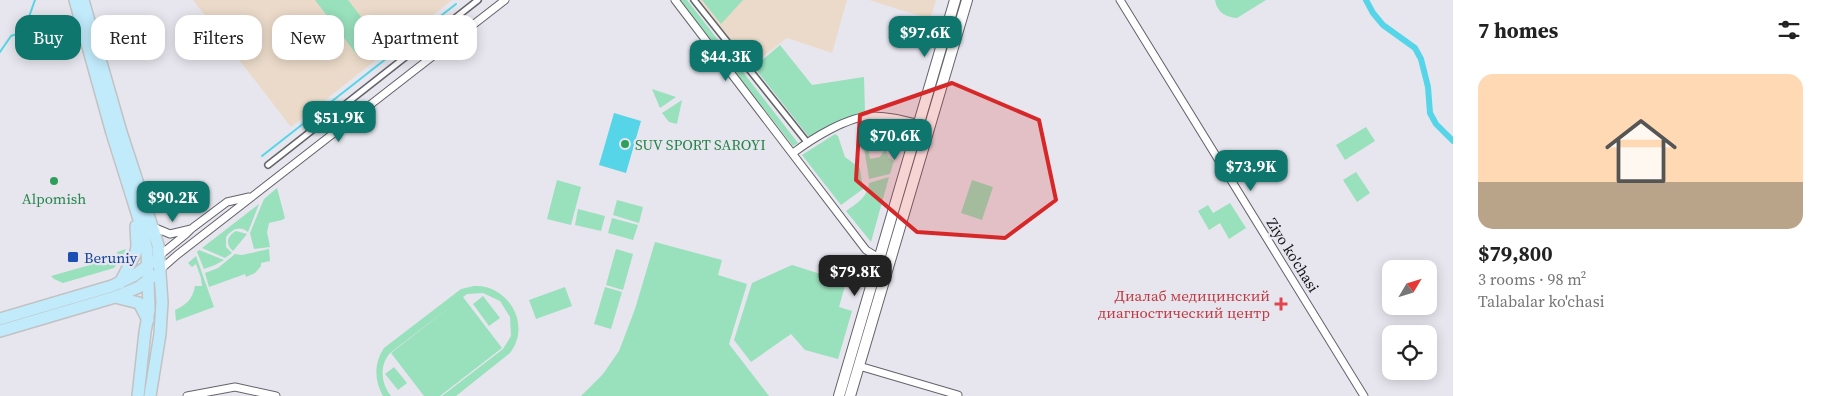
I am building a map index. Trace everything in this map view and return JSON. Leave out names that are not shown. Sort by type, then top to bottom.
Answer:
[{"type":"main road","points":[[75,0],[112,133],[142,229],[149,265],[149,310],[138,396]]},
{"type":"main road","points":[[84,0],[121,132],[153,227],[159,256],[162,302],[160,334],[150,396]]},
{"type":"main road","points":[[839,396],[955,0]]},
{"type":"main road","points":[[850,396],[966,0]]},
{"type":"main road","points":[[943,42],[954,45]]},
{"type":"main road","points":[[120,283],[138,246],[136,210]]},
{"type":"main road","points":[[0,319],[120,283],[135,275],[159,256]]},
{"type":"main road","points":[[149,265],[160,270]]},
{"type":"main road","points":[[0,331],[115,297],[139,287],[160,270]]},
{"type":"main road","points":[[115,297],[138,303],[148,320]]},
{"type":"street","points":[[268,165],[478,0]]},
{"type":"street","points":[[160,270],[251,196],[505,0]]},
{"type":"street","points":[[675,0],[866,250],[879,258],[890,261]]},
{"type":"street","points":[[694,0],[807,142]]},
{"type":"street","name":"Ziyo ko'chasi","points":[[1120,0],[1364,396]]},
{"type":"street","points":[[793,152],[807,142],[859,118],[872,116],[891,117],[919,124]]},
{"type":"street","points":[[159,256],[227,202],[251,196]]},
{"type":"street","points":[[153,227],[170,234],[191,229]]},
{"type":"street","points":[[859,366],[958,395]]},
{"type":"street","points":[[187,396],[235,387],[276,396]]},
{"type":"highlighted area","points":[[952,83],[1039,120],[1056,200],[1005,238],[917,232],[856,180],[860,115]]},
{"type":"shaded area","points":[[193,0],[452,0],[433,15],[354,15],[354,60],[376,60],[291,127],[239,60],[262,60],[262,15],[205,15]]},
{"type":"shaded area","points":[[699,0],[847,0],[832,53],[787,38],[751,66]]},
{"type":"shaded area","points":[[869,0],[936,0],[930,19]]},
{"type":"green space","points":[[315,0],[348,0],[360,15],[354,15],[354,51],[344,38],[344,15],[326,15]]},
{"type":"green space","points":[[679,0],[687,0],[798,143],[793,146]]},
{"type":"green space","points":[[702,0],[743,0],[721,24]]},
{"type":"green space","points":[[1215,0],[1266,0],[1237,18],[1222,13]]},
{"type":"green space","points":[[780,45],[812,85],[864,77],[865,112],[844,119],[809,137],[754,67]]},
{"type":"green space","points":[[652,89],[676,97],[660,108]]},
{"type":"green space","points":[[682,100],[677,124],[669,122],[662,113]]},
{"type":"green space","points":[[864,122],[870,159],[880,157],[885,149],[889,158],[894,161],[890,174],[869,179],[860,123]]},
{"type":"green space","points":[[890,122],[905,126],[895,159],[889,152],[885,129]]},
{"type":"green space","points":[[1366,127],[1375,141],[1345,160],[1336,145]]},
{"type":"green space","points":[[835,134],[838,136],[845,157],[860,168],[863,189],[841,205],[802,155]]},
{"type":"green space","points":[[1356,172],[1370,193],[1357,202],[1343,180]]},
{"type":"green space","points":[[889,177],[871,242],[846,211],[864,196],[869,183]]},
{"type":"green space","points":[[557,180],[581,187],[571,225],[547,219]]},
{"type":"green space","points":[[972,180],[993,187],[982,220],[961,213]]},
{"type":"green space","points":[[277,188],[285,218],[269,223],[267,232],[270,247],[254,249],[250,233],[264,199]]},
{"type":"green space","points":[[617,200],[643,207],[639,223],[613,215]]},
{"type":"green space","points":[[1230,203],[1246,228],[1229,239],[1220,223],[1209,230],[1198,211],[1208,205],[1213,213]]},
{"type":"green space","points":[[259,204],[248,232],[239,228],[226,237],[226,247],[232,253],[225,258],[202,248]]},
{"type":"green space","points":[[578,209],[605,216],[601,231],[575,225]]},
{"type":"green space","points":[[612,218],[638,225],[633,240],[608,233]]},
{"type":"green space","points":[[236,231],[247,234],[233,251],[229,246],[228,240]]},
{"type":"green space","points":[[655,242],[722,260],[718,275],[747,284],[729,344],[769,396],[581,396],[603,374],[619,351],[635,309]]},
{"type":"green space","points":[[126,249],[114,268],[63,283],[51,276],[118,257],[117,252]]},
{"type":"green space","points":[[269,249],[270,261],[261,263],[261,266],[255,273],[246,277],[245,274],[209,287],[205,273],[218,268],[235,254],[242,255]]},
{"type":"green space","points":[[616,249],[633,254],[623,290],[606,285]]},
{"type":"green space","points":[[199,250],[224,260],[204,269],[197,252]]},
{"type":"green space","points":[[196,256],[214,307],[176,321],[175,310],[189,301],[195,286],[202,286],[196,264],[192,267],[188,263]]},
{"type":"green space","points":[[792,265],[846,282],[839,307],[852,311],[838,359],[805,350],[791,334],[751,362],[734,340],[752,283]]},
{"type":"green space","points":[[474,286],[486,287],[497,292],[513,308],[518,330],[516,342],[510,353],[456,396],[442,396],[503,349],[511,336],[510,317],[500,301],[483,293],[467,294],[390,353],[384,363],[383,380],[391,396],[383,396],[376,372],[378,360],[384,348],[461,289]]},
{"type":"green space","points":[[565,287],[572,306],[536,319],[529,300]]},
{"type":"green space","points":[[605,287],[622,292],[611,329],[594,324]]},
{"type":"green space","points":[[483,296],[500,318],[489,326],[473,304]]},
{"type":"green space","points":[[463,297],[502,348],[440,396],[424,396],[391,353]]},
{"type":"green space","points":[[394,367],[407,383],[398,390],[385,374]]},
{"type":"water","points":[[614,113],[641,121],[626,173],[599,165]]},
{"type":"waterway","points":[[0,52],[11,36],[20,33],[25,28],[35,0]]},
{"type":"waterway","points":[[1366,0],[1373,13],[1383,25],[1415,48],[1421,59],[1428,87],[1430,113],[1436,124],[1453,141]]},
{"type":"waterway","points":[[262,156],[456,4]]},
{"type":"place","name":"SUV SPORT SAROYI","points":[[625,144]]},
{"type":"place","name":"Alpomish","points":[[54,181]]},
{"type":"place","name":"Beruniy","points":[[73,257]]},
{"type":"place","name":"Диалаб медицинский диагностический центр","points":[[1281,304]]}]
